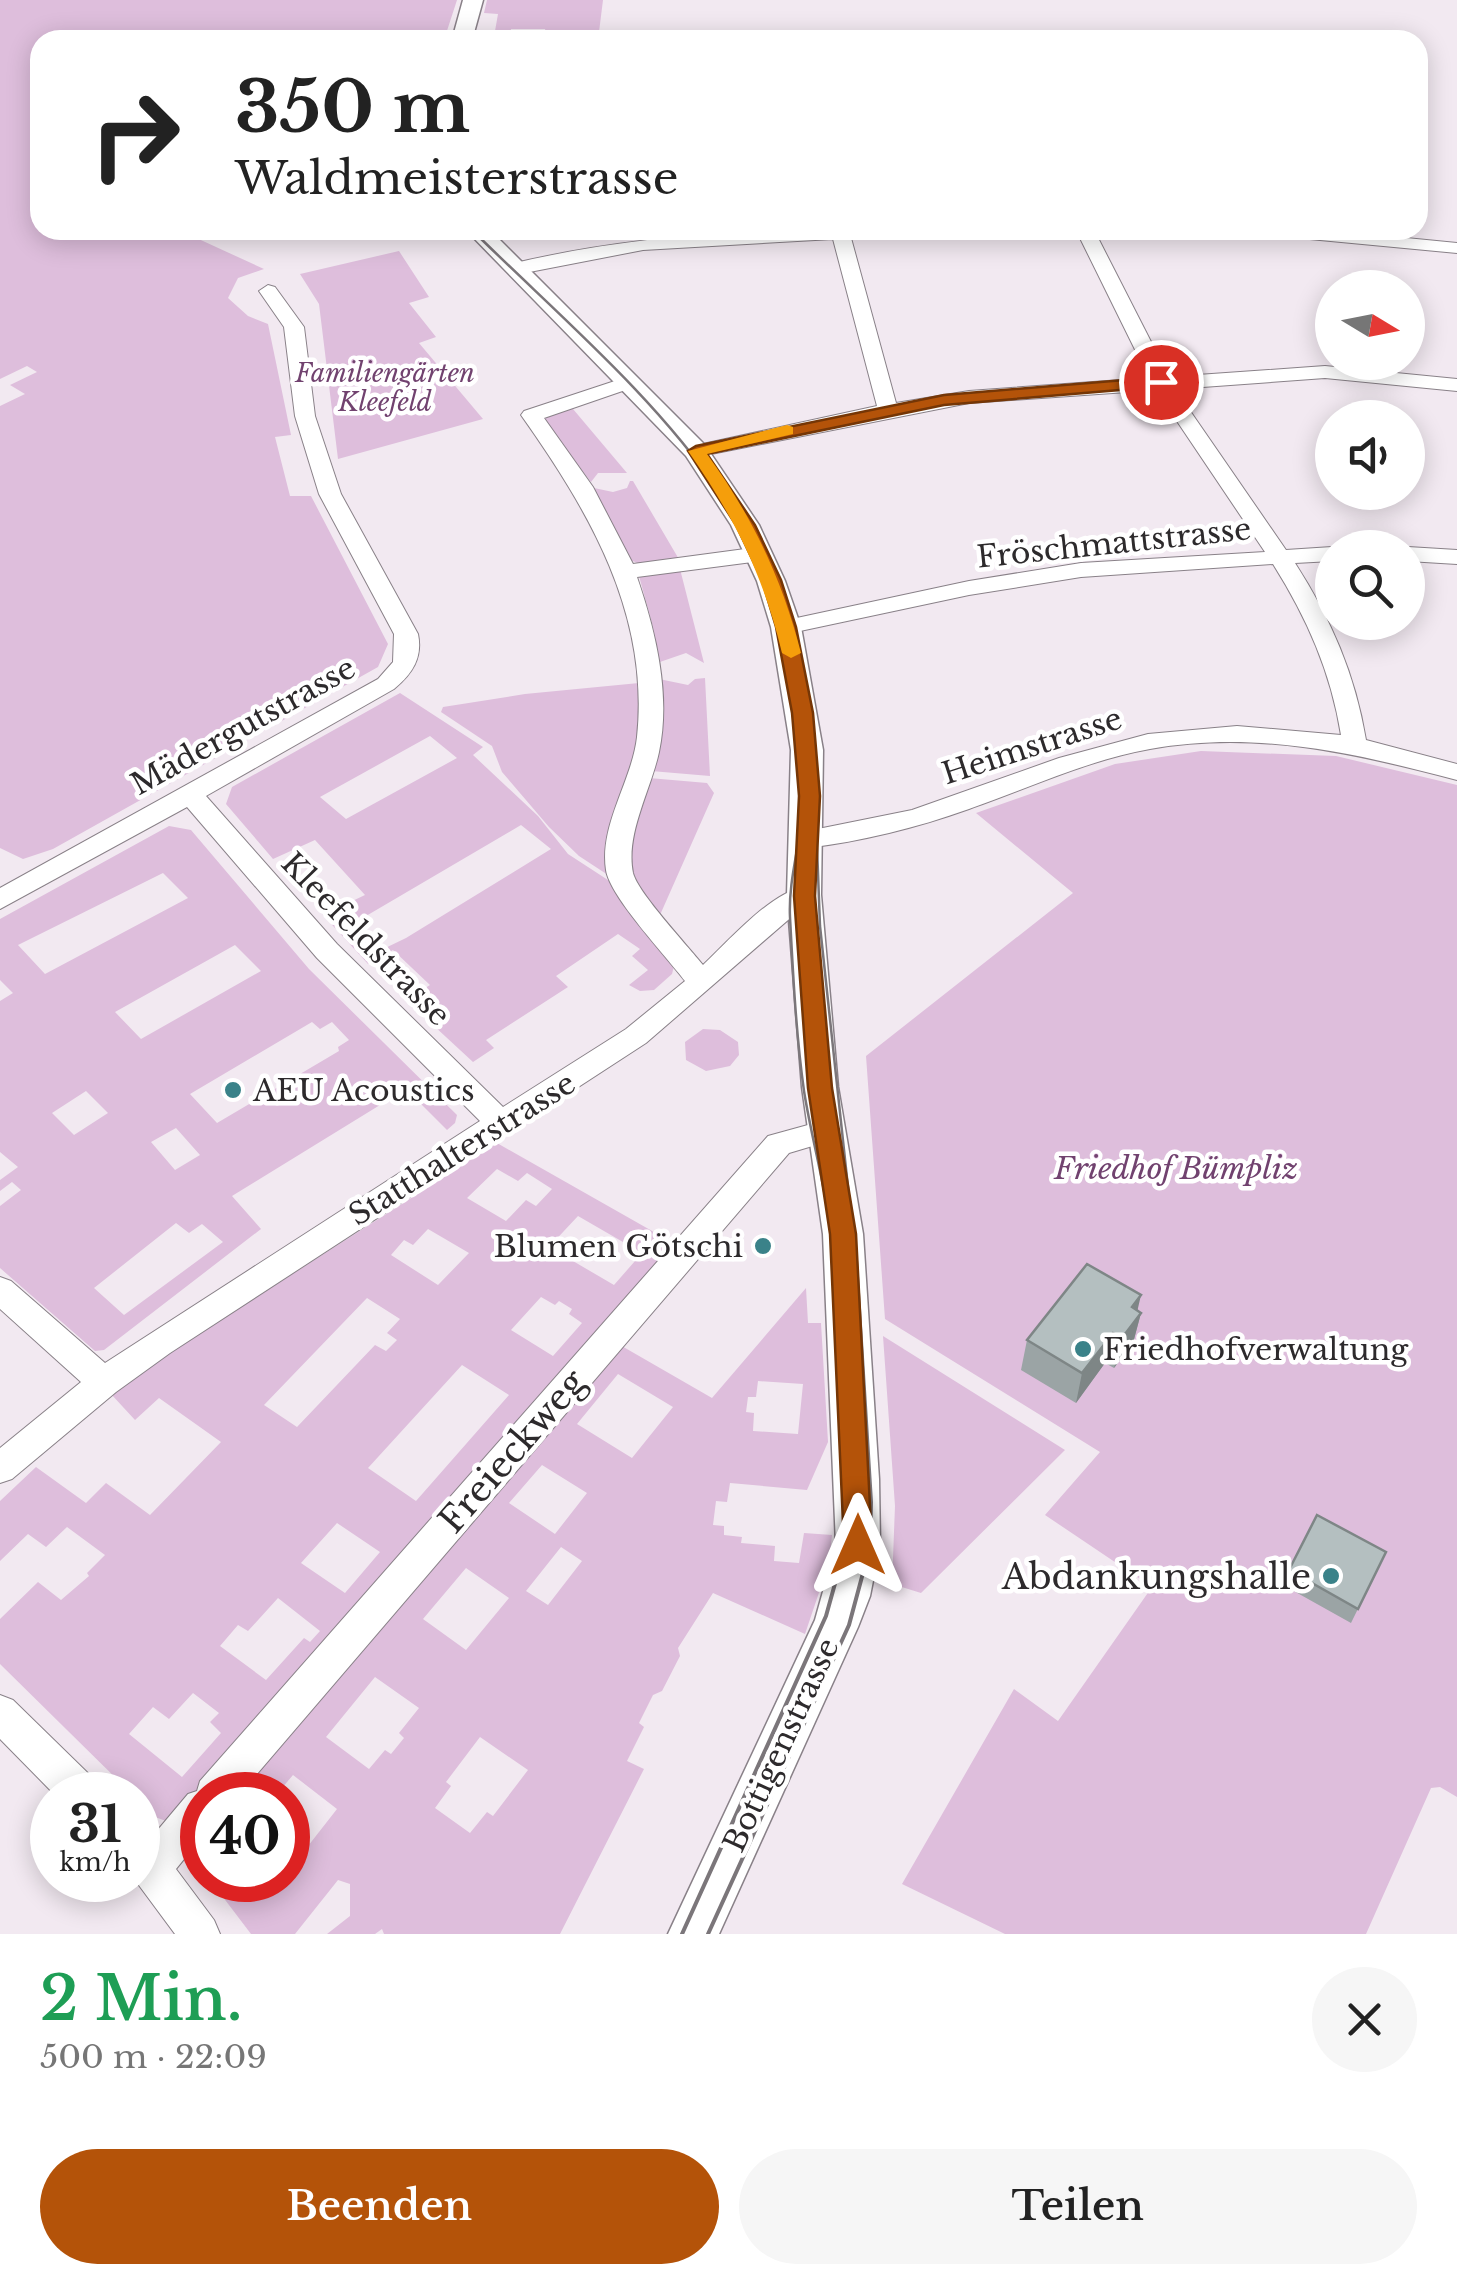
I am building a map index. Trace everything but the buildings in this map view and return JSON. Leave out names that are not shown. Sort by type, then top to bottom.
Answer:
[{"type":"street","points":[[464,30],[472,0]]},
{"type":"street","name":"Bottigenstrasse","points":[[486,240],[696,451],[728,496],[760,554],[786,627],[807,750],[804,896],[826,1131],[843,1234],[858,1545],[847,1596],[835,1628],[693,1934]]},
{"type":"street","points":[[514,269],[594,250],[744,240]]},
{"type":"street","points":[[842,240],[888,410]]},
{"type":"street","points":[[1091,240],[1161,382],[1200,444],[1282,556],[1331,648],[1350,705],[1354,744]]},
{"type":"street","points":[[1373,240],[1457,248]]},
{"type":"street","name":"Mädergutstrasse","points":[[5,890],[386,684],[401,670],[409,651],[406,634],[330,494],[305,416],[294,327],[268,291]]},
{"type":"street","points":[[696,451],[944,400],[1336,372],[1457,384]]},
{"type":"street","points":[[630,382],[531,414],[578,479],[626,572],[647,640],[650,705],[645,763],[616,865],[624,884],[702,983]]},
{"type":"street","points":[[626,572],[760,554]]},
{"type":"street","name":"Fröschmattstrasse","points":[[786,627],[1014,580],[1122,566],[1315,555]]},
{"type":"street","points":[[1425,555],[1457,556]]},
{"type":"street","name":"Heimstrasse","points":[[806,839],[878,831],[1138,744],[1240,736],[1354,744],[1457,772]]},
{"type":"street","name":"Kleefeldstrasse","points":[[189,793],[327,951],[501,1124]]},
{"type":"street","name":"Statthalterstrasse","points":[[0,1468],[104,1382],[598,1062],[702,983],[776,912],[804,896]]},
{"type":"street","name":"Freieckweg","points":[[234,1772],[779,1144],[826,1131]]},
{"type":"street","points":[[0,1290],[104,1382]]},
{"type":"street","points":[[0,1713],[59,1772]]},
{"type":"street","points":[[160,1846],[180,1828]]},
{"type":"street","points":[[160,1880],[200,1934]]},
{"type":"green space","points":[[0,0],[457,0],[447,30],[30,30],[30,240],[201,240],[264,269],[238,278],[228,298],[248,316],[268,324],[291,435],[275,437],[290,496],[311,496],[388,644],[378,667],[53,849],[23,859],[0,848],[0,406],[25,394],[10,385],[37,372],[27,366],[0,379]]},
{"type":"green space","points":[[487,0],[603,0],[599,30],[495,30],[498,14],[484,13]]},
{"type":"green space","name":"Familiengärten Kleefeld","points":[[399,251],[429,297],[409,303],[436,337],[419,343],[483,419],[338,459],[319,304],[300,274]]},
{"type":"green space","points":[[567,404],[627,473],[598,473],[591,482],[541,418]]},
{"type":"green space","points":[[630,481],[680,561],[640,564],[630,560],[594,488],[613,492],[627,488]]},
{"type":"green space","points":[[680,569],[704,663],[686,653],[657,663],[653,627],[639,576]]},
{"type":"green space","points":[[705,678],[710,776],[651,771],[659,679],[688,685]]},
{"type":"green space","points":[[639,683],[641,736],[611,877],[579,856],[549,827],[502,772],[492,746],[441,712],[443,707],[525,694]]},
{"type":"green space","points":[[400,693],[483,747],[473,755],[538,816],[568,854],[611,882],[674,966],[672,974],[654,990],[640,991],[629,985],[648,970],[632,956],[640,949],[618,934],[556,976],[568,987],[486,1040],[494,1048],[473,1062],[406,1000],[430,985],[393,950],[368,964],[323,915],[365,895],[315,840],[273,859],[226,804],[232,787]],"holes":[[[430,736],[457,758],[346,819],[320,797]],[[521,825],[551,849],[406,938],[377,952],[349,926]]]},
{"type":"green space","name":"Friedhof Bümpliz","points":[[1201,751],[1336,756],[1457,785],[1457,1797],[1440,1787],[1431,1788],[1366,1934],[1005,1934],[902,1884],[1014,1689],[1058,1721],[1152,1587],[1045,1515],[1100,1452],[885,1319],[866,1056],[1073,893],[976,813],[1115,764]]},
{"type":"green space","points":[[649,778],[707,783],[714,793],[660,915],[630,863],[631,835]]},
{"type":"green space","points":[[169,826],[191,830],[309,969],[457,1115],[455,1123],[447,1130],[406,1089],[232,1196],[261,1229],[104,1350],[95,1351],[0,1268],[0,1206],[21,1190],[12,1182],[0,1191],[0,1180],[18,1167],[0,1152],[0,1001],[13,993],[0,980],[0,919]],"holes":[[[163,873],[188,898],[45,974],[18,945]],[[235,945],[261,971],[141,1039],[115,1012]],[[312,1022],[320,1029],[332,1022],[349,1040],[338,1047],[339,1051],[217,1123],[190,1094]],[[86,1091],[108,1113],[74,1135],[52,1113]],[[176,1128],[200,1155],[175,1170],[151,1142]],[[176,1223],[189,1233],[202,1224],[223,1242],[124,1315],[94,1288]]]},
{"type":"green space","points":[[703,1029],[720,1030],[738,1042],[739,1055],[730,1066],[706,1071],[686,1060],[685,1042]]},
{"type":"green space","points":[[497,1143],[675,1244],[215,1772],[186,1772],[221,1733],[210,1722],[219,1713],[193,1693],[169,1719],[153,1707],[129,1734],[180,1775],[180,1812],[166,1821],[160,1819],[160,1772],[110,1772],[0,1664],[0,1619],[38,1582],[61,1600],[89,1576],[87,1573],[105,1555],[67,1527],[46,1547],[28,1534],[0,1561],[0,1501],[36,1467],[86,1503],[106,1483],[150,1515],[221,1442],[159,1398],[135,1420],[111,1394]],"holes":[[[497,1169],[518,1181],[527,1173],[552,1189],[536,1206],[526,1200],[506,1221],[467,1198]],[[578,1216],[642,1253],[614,1285],[549,1247]],[[428,1229],[469,1253],[438,1285],[391,1255],[404,1240],[413,1245]],[[541,1297],[572,1309],[569,1314],[582,1323],[553,1356],[511,1330]],[[367,1298],[400,1319],[387,1333],[397,1340],[386,1351],[375,1345],[297,1427],[264,1405]],[[462,1365],[509,1395],[416,1501],[368,1468]],[[337,1523],[380,1552],[345,1593],[301,1563]],[[278,1598],[320,1631],[310,1642],[304,1638],[266,1680],[220,1646],[238,1625],[248,1631]]]},
{"type":"green space","points":[[806,1288],[808,1323],[821,1323],[828,1442],[807,1490],[730,1483],[727,1502],[716,1501],[713,1525],[724,1526],[724,1535],[742,1537],[741,1543],[775,1546],[774,1561],[799,1563],[804,1533],[832,1535],[829,1563],[805,1634],[713,1593],[678,1648],[680,1656],[662,1691],[653,1695],[639,1723],[644,1727],[627,1761],[644,1769],[560,1934],[384,1934],[382,1929],[375,1934],[327,1934],[350,1916],[350,1884],[338,1880],[295,1934],[251,1934],[227,1902],[310,1902],[310,1844],[337,1809],[310,1788],[310,1772],[254,1772],[620,1345],[712,1398]],"holes":[[[618,1374],[673,1407],[632,1458],[577,1424]],[[758,1381],[803,1384],[798,1434],[753,1431],[754,1413],[746,1412],[748,1397],[756,1397]],[[542,1465],[587,1493],[555,1534],[509,1503]],[[561,1547],[582,1561],[548,1605],[526,1591]],[[466,1568],[509,1598],[466,1650],[423,1619]],[[375,1677],[419,1708],[399,1733],[404,1738],[391,1754],[385,1750],[369,1769],[326,1737]],[[480,1737],[528,1770],[493,1816],[487,1812],[470,1833],[435,1808],[451,1786],[446,1782]]]},
{"type":"green space","points":[[883,1336],[1065,1450],[921,1593],[892,1584],[895,1506]]},
{"type":"tram line","points":[[482,240],[603,356],[695,458],[741,527],[773,600],[799,719],[803,797],[790,902],[794,982],[804,1091],[833,1262]]},
{"type":"tram line","points":[[815,794],[820,926],[856,1262]]},
{"type":"tram line","points":[[682,1934],[826,1616],[846,1544],[833,1260]]},
{"type":"tram line","points":[[708,1934],[849,1625],[870,1547],[871,1502],[856,1260]]},
{"type":"slow traffic","points":[[787,430],[696,451],[728,496],[760,554],[780,604],[791,653]]},
{"type":"place","name":"AEU Acoustics","points":[[233,1090]]},
{"type":"place","name":"Blumen Götschi","points":[[763,1246]]},
{"type":"place","name":"Friedhofverwaltung","points":[[1083,1349]]},
{"type":"place","name":"Abdankungshalle","points":[[1331,1576]]},
{"type":"route","points":[[858,1545],[843,1234],[816,1054],[804,896],[810,796],[802,713],[786,627],[772,580],[746,525],[696,451],[944,400],[1161,382]]}]
